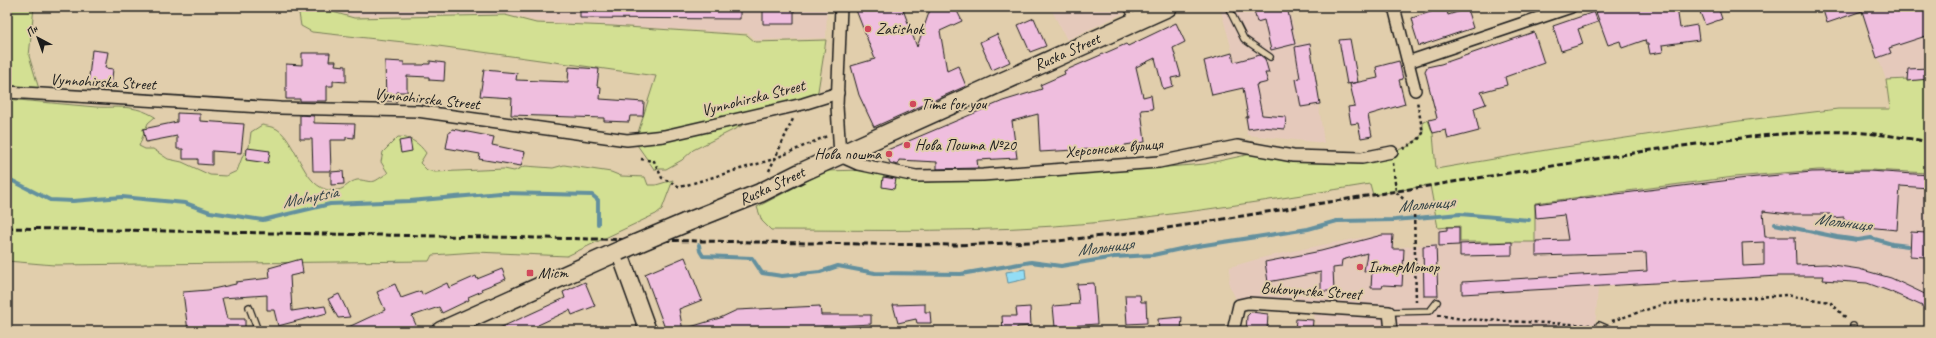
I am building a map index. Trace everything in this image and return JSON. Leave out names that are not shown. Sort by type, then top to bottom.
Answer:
[{"type":"main road","name":"Ruska Street","points":[[441,331],[619,251],[760,193],[800,173],[840,156],[1131,14],[1168,7]]},
{"type":"street","points":[[840,156],[837,132],[841,7]]},
{"type":"street","points":[[1394,7],[1415,90]]},
{"type":"street","points":[[1408,62],[1571,7]]},
{"type":"street","name":"Vynnohirska Street","points":[[7,92],[280,108],[417,110],[627,140],[664,136],[803,104],[838,92]]},
{"type":"street","name":"Херсонська вулиця","points":[[840,156],[858,164],[916,176],[983,175],[1159,162],[1236,146],[1293,156],[1362,158],[1392,152]]},
{"type":"street","points":[[619,251],[648,331]]},
{"type":"street","name":"Bukovynska Street","points":[[1233,331],[1239,305],[1248,303],[1389,312]]},
{"type":"street","points":[[1389,312],[1391,331]]},
{"type":"lane","points":[[1228,7],[1244,38],[1270,57]]},
{"type":"lane","points":[[1389,312],[1430,311],[1437,302]]},
{"type":"lane","points":[[249,307],[258,331]]},
{"type":"lane","points":[[1599,325],[1613,331]]},
{"type":"path","points":[[1415,90],[1423,133],[1418,140],[1407,148],[1392,152],[1396,192],[1414,211],[1416,312]]},
{"type":"path","points":[[760,193],[789,125]]},
{"type":"path","points":[[641,159],[654,161],[662,178],[680,187],[774,159],[837,132]]},
{"type":"path","points":[[1430,311],[1440,316],[1462,318],[1599,325],[1664,304],[1786,295],[1830,302],[1853,328]]},
{"type":"shaded area","points":[[321,7],[827,7],[826,38],[756,40],[748,33],[536,21],[505,14],[352,16]]},
{"type":"shaded area","points":[[1050,7],[1136,7],[1067,40]]},
{"type":"shaded area","points":[[1220,7],[1289,7],[1297,44],[1310,42],[1324,143],[1247,135],[1246,117],[1248,117],[1243,91]]},
{"type":"shaded area","points":[[1861,7],[1929,7],[1929,78],[1886,80]]},
{"type":"shaded area","points":[[1819,170],[1871,170],[1929,173],[1929,311],[1889,292],[1864,283],[1823,280],[1823,276],[1779,276],[1598,287],[1595,331],[1315,331],[1314,308],[1239,305],[1229,285],[1230,267],[1265,257],[1382,234],[1394,234],[1394,248],[1438,243],[1438,228],[1460,226],[1460,242],[1535,242],[1535,203],[1734,177]]},
{"type":"green space","points":[[7,7],[34,7],[29,56],[39,89],[7,85]]},
{"type":"green space","points":[[298,7],[315,7],[354,18],[505,15],[536,23],[612,26],[747,35],[755,42],[826,40],[818,91],[809,101],[757,118],[693,150],[682,160],[666,169],[654,169],[635,142],[656,76],[431,45],[312,32],[301,26]]},
{"type":"green space","points":[[1929,78],[1929,173],[1871,170],[1818,170],[1734,177],[1535,203],[1535,242],[1460,242],[1460,226],[1438,228],[1430,185],[1373,195],[1370,184],[1266,201],[1162,215],[1092,223],[972,230],[771,230],[762,221],[757,207],[826,171],[861,170],[926,182],[1028,178],[1205,164],[1251,154],[1363,161],[1407,147],[1418,139],[1423,133],[1423,122],[1428,120],[1433,134],[1436,169],[1552,149],[1739,121],[1838,109],[1890,109],[1886,80]]},
{"type":"green space","points":[[7,99],[96,107],[133,108],[140,110],[155,117],[148,123],[139,146],[145,149],[153,149],[168,159],[182,162],[210,175],[226,176],[237,171],[243,155],[249,147],[251,132],[262,125],[272,127],[277,129],[285,136],[310,177],[317,185],[327,190],[341,189],[357,180],[370,182],[375,181],[388,173],[381,162],[383,152],[398,137],[410,139],[420,146],[426,153],[420,163],[427,170],[435,172],[504,169],[514,171],[525,166],[553,168],[564,165],[611,172],[621,176],[645,177],[648,185],[656,185],[673,180],[662,209],[656,214],[567,256],[476,252],[432,255],[429,261],[54,265],[7,261]]},
{"type":"water","points":[[1025,269],[1026,279],[1008,283],[1006,272]]},
{"type":"building","points":[[580,7],[740,7],[740,19],[580,18]]},
{"type":"building","points":[[863,7],[902,7],[917,47],[931,7],[955,7],[962,21],[940,31],[947,71],[958,66],[966,86],[874,127],[859,95],[851,66],[875,59],[856,10]]},
{"type":"building","points":[[1253,7],[1287,7],[1295,44],[1271,50],[1264,20],[1257,22]]},
{"type":"building","points":[[1446,7],[1448,15],[1467,9],[1473,28],[1419,46],[1413,27],[1412,18]]},
{"type":"building","points":[[1610,7],[1677,7],[1680,28],[1697,25],[1699,40],[1662,45],[1663,52],[1650,54],[1648,44],[1646,44],[1645,40],[1622,48],[1620,41],[1608,45],[1596,12]]},
{"type":"building","points":[[1698,7],[1718,7],[1722,19],[1705,25]]},
{"type":"building","points":[[1822,7],[1929,7],[1929,35],[1889,48],[1891,53],[1877,58],[1862,11],[1827,23]]},
{"type":"building","points":[[794,9],[794,24],[763,24],[763,10]]},
{"type":"building","points":[[1594,12],[1598,22],[1578,29],[1583,44],[1561,51],[1553,26]]},
{"type":"building","points":[[1034,18],[1046,46],[1030,52],[1018,25]]},
{"type":"building","points":[[1176,23],[1185,42],[1173,48],[1181,76],[1171,78],[1173,86],[1163,89],[1155,58],[1136,67],[1143,97],[1151,95],[1153,109],[1141,110],[1145,142],[1125,145],[1125,151],[1111,153],[1110,148],[1040,152],[1038,114],[1012,121],[1017,158],[977,160],[978,168],[937,169],[937,162],[899,160],[898,165],[890,163],[885,151],[1003,101],[1042,89],[1040,85],[1065,74],[1064,71],[1126,44],[1128,46]]},
{"type":"building","points":[[1534,32],[1544,63],[1505,77],[1507,85],[1481,92],[1486,104],[1474,108],[1479,131],[1448,139],[1446,130],[1433,133],[1429,120],[1437,118],[1425,71],[1427,67],[1441,64]]},
{"type":"building","points":[[997,34],[1010,62],[992,70],[980,42]]},
{"type":"building","points":[[1350,39],[1358,82],[1347,84],[1339,40]]},
{"type":"building","points":[[1310,44],[1320,104],[1301,107],[1296,79],[1300,78],[1295,47]]},
{"type":"building","points":[[92,50],[108,52],[105,68],[113,69],[111,88],[88,86]]},
{"type":"building","points":[[302,53],[330,53],[329,61],[336,61],[335,65],[346,66],[346,82],[333,81],[333,86],[327,86],[327,101],[300,101],[300,99],[286,99],[286,64],[302,65]]},
{"type":"building","points":[[1232,53],[1234,62],[1260,55],[1265,59],[1269,73],[1265,73],[1268,82],[1256,85],[1262,115],[1286,117],[1285,129],[1261,127],[1248,129],[1246,117],[1248,117],[1243,88],[1212,95],[1204,61]]},
{"type":"building","points":[[385,61],[404,62],[404,65],[424,65],[430,64],[430,61],[445,63],[444,81],[429,80],[429,77],[407,76],[407,92],[397,92],[397,101],[386,101]]},
{"type":"building","points":[[1399,61],[1403,79],[1399,80],[1405,104],[1368,115],[1372,136],[1361,138],[1358,123],[1351,124],[1348,107],[1355,106],[1350,84],[1378,78],[1376,67]]},
{"type":"building","points":[[569,67],[599,69],[597,86],[601,87],[600,99],[644,102],[643,116],[630,116],[629,122],[604,121],[604,118],[511,115],[512,98],[480,96],[484,70],[517,73],[516,80],[568,82]]},
{"type":"building","points":[[1929,68],[1929,79],[1907,81],[1908,69]]},
{"type":"building","points":[[177,113],[200,114],[200,121],[244,124],[241,153],[212,151],[212,165],[198,164],[198,159],[183,159],[183,149],[177,149],[177,136],[146,142],[143,129],[177,122]]},
{"type":"building","points":[[300,115],[314,116],[314,123],[355,124],[354,138],[346,137],[346,140],[330,140],[331,171],[313,171],[312,139],[300,139]]},
{"type":"building","points":[[452,129],[494,137],[492,145],[525,152],[521,166],[479,159],[480,154],[446,148],[449,132],[451,132]]},
{"type":"building","points":[[410,139],[412,151],[401,153],[399,141]]},
{"type":"building","points":[[247,148],[270,151],[268,163],[246,160]]},
{"type":"building","points":[[343,171],[344,184],[331,185],[331,172]]},
{"type":"building","points":[[1869,171],[1929,175],[1929,188],[1900,186],[1897,230],[1866,227],[1866,230],[1851,229],[1852,221],[1844,221],[1844,217],[1830,218],[1830,214],[1788,214],[1763,211],[1765,237],[1795,237],[1796,265],[1826,264],[1859,269],[1891,278],[1929,296],[1929,309],[1867,283],[1823,280],[1824,276],[1779,276],[1462,294],[1462,282],[1647,271],[1646,253],[1536,256],[1536,241],[1568,240],[1564,215],[1536,218],[1535,204],[1747,178],[1812,172]],"holes":[[[1764,242],[1764,265],[1743,266],[1742,243]]]},
{"type":"building","points":[[883,177],[896,179],[894,189],[882,187]]},
{"type":"building","points":[[1447,227],[1459,227],[1459,245],[1439,246],[1439,231],[1447,230]]},
{"type":"building","points":[[1911,232],[1926,233],[1925,257],[1910,256]]},
{"type":"building","points":[[1382,235],[1393,235],[1392,249],[1404,249],[1402,286],[1383,285],[1382,288],[1371,288],[1372,271],[1364,271],[1367,253],[1342,260],[1341,267],[1333,268],[1334,291],[1321,291],[1321,272],[1268,282],[1265,262],[1321,251]]},
{"type":"building","points":[[1512,242],[1512,255],[1460,256],[1460,244]]},
{"type":"building","points":[[1436,245],[1438,296],[1424,296],[1423,246]]},
{"type":"building","points":[[685,257],[702,300],[679,309],[683,331],[666,331],[645,274]]},
{"type":"building","points":[[301,259],[303,273],[290,276],[292,311],[325,306],[327,313],[278,326],[274,310],[267,310],[267,295],[222,298],[227,319],[245,319],[245,331],[188,331],[183,292],[208,290],[236,284],[236,282],[270,278],[269,268]]},
{"type":"building","points":[[502,269],[506,279],[481,289],[482,291],[468,297],[469,300],[442,313],[439,307],[412,316],[416,325],[402,331],[340,331],[385,310],[377,292],[395,284],[401,298],[421,291],[422,295],[447,283],[449,288],[476,276],[477,279]]},
{"type":"building","points":[[585,282],[595,306],[572,315],[570,310],[538,325],[541,331],[493,331],[565,298],[563,292]]},
{"type":"building","points":[[1094,283],[1097,324],[1055,327],[1053,306],[1079,304],[1077,284]]},
{"type":"building","points":[[339,294],[350,317],[338,318],[328,299]]},
{"type":"building","points":[[1125,295],[1140,295],[1141,302],[1146,302],[1147,323],[1127,324]]},
{"type":"building","points":[[925,304],[925,312],[930,312],[931,323],[917,323],[916,319],[898,323],[893,305]]},
{"type":"building","points":[[820,306],[821,315],[871,315],[871,324],[820,327],[820,331],[687,331],[687,328],[720,318],[737,310]]},
{"type":"building","points":[[1030,307],[1031,326],[1017,327],[1017,331],[1003,331],[1002,316],[1017,316],[1016,308]]},
{"type":"building","points":[[1251,312],[1268,314],[1267,331],[1246,331],[1247,316]]},
{"type":"building","points":[[1182,317],[1181,331],[1159,331],[1158,319]]},
{"type":"building","points":[[1296,319],[1313,320],[1312,331],[1295,331]]},
{"type":"waterway","name":"Molnytsia","points":[[7,178],[50,200],[73,201],[122,197],[185,203],[210,212],[263,220],[330,204],[410,201],[500,193],[592,195],[598,200],[598,224]]},
{"type":"waterway","name":"Мольниця","points":[[699,245],[703,256],[752,258],[762,273],[782,276],[820,272],[838,266],[875,273],[961,274],[1031,262],[1061,266],[1114,257],[1153,255],[1185,248],[1308,229],[1337,221],[1395,220],[1460,214],[1529,220]]},
{"type":"waterway","name":"Мольниця","points":[[1775,224],[1837,237],[1858,240],[1871,238],[1892,244],[1908,246]]},
{"type":"railway","points":[[7,228],[862,244],[957,245],[1058,241],[1155,230],[1652,150],[1749,137],[1798,133],[1847,132],[1867,133],[1929,142]]},
{"type":"place","name":"Zatishok","points":[[868,29]]},
{"type":"place","name":"Time for you","points":[[913,104]]},
{"type":"place","name":"Нова Пошта №20","points":[[907,145]]},
{"type":"place","name":"Нова пошта","points":[[889,154]]},
{"type":"place","name":"ІнтерМотор","points":[[1360,267]]},
{"type":"place","name":"Міст","points":[[530,273]]}]
